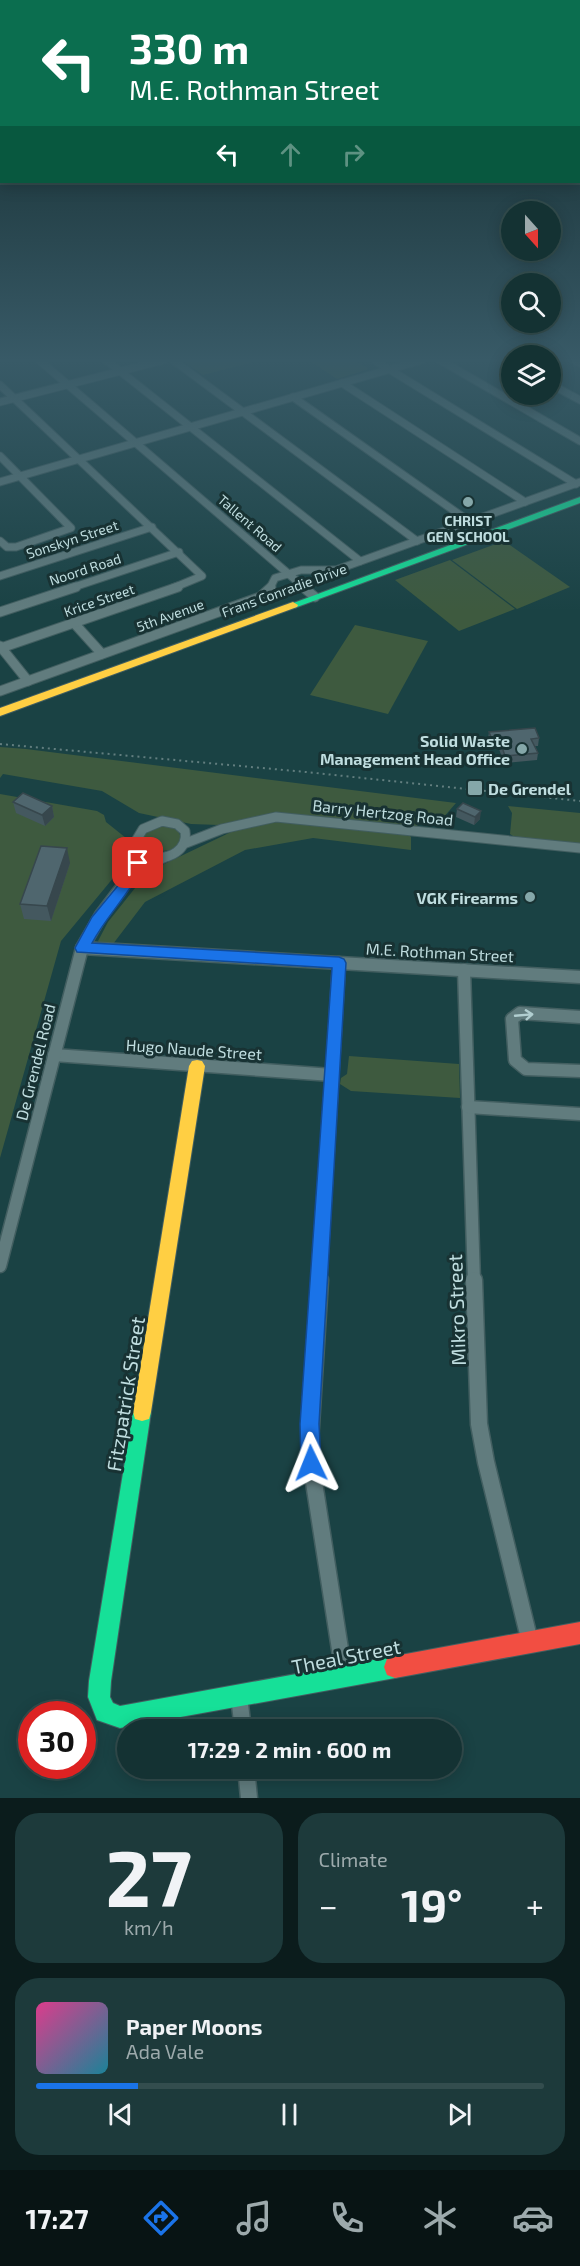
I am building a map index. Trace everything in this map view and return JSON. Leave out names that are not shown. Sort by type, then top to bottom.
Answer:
[{"type":"main road","name":"Frans Conradie Drive","points":[[0,712],[310,593],[579,486]]},
{"type":"main road","name":"Frans Conradie Drive","points":[[0,702],[580,500]]},
{"type":"main road","name":"Fitzpatrick Street","points":[[120,1717],[105,1712],[99,1697],[100,1681],[197,1066]]},
{"type":"main road","name":"Theal Street","points":[[120,1717],[580,1633]]},
{"type":"street","points":[[63,444],[179,552]]},
{"type":"street","points":[[0,482],[130,444]]},
{"type":"street","name":"Tallent Road","points":[[138,444],[310,593]]},
{"type":"street","points":[[213,444],[360,561]]},
{"type":"street","points":[[286,444],[417,541]]},
{"type":"street","points":[[359,444],[470,522]]},
{"type":"street","points":[[436,444],[525,502]]},
{"type":"street","points":[[511,444],[579,486]]},
{"type":"street","points":[[0,456],[71,528],[32,543],[9,548],[0,541]]},
{"type":"street","points":[[288,574],[305,569],[332,571],[525,502],[579,486]]},
{"type":"street","name":"Sonskyn Street","points":[[0,576],[152,527]]},
{"type":"street","name":"Krice Street","points":[[1,647],[201,577],[201,573],[179,552]]},
{"type":"street","name":"Noord Road","points":[[0,612],[179,552]]},
{"type":"street","name":"5th Avenue","points":[[0,691],[262,596],[269,591],[273,580],[288,574]]},
{"type":"street","points":[[74,623],[102,654]]},
{"type":"street","points":[[1,647],[28,681]]},
{"type":"street","name":"Barry Hertzog Road","points":[[186,843],[233,826],[276,817],[580,848]]},
{"type":"street","points":[[162,821],[177,824],[183,828],[188,838],[182,849],[168,856],[151,856],[139,849],[137,839],[142,830],[162,821]]},
{"type":"street","name":"De Grendel Road","points":[[130,880],[138,863],[139,849]]},
{"type":"street","name":"De Grendel Road","points":[[0,1266],[82,948],[97,921],[130,880],[146,866],[168,856]]},
{"type":"street","name":"M.E. Rothman Street","points":[[82,948],[580,977]]},
{"type":"street","points":[[339,963],[310,1442],[311,1463],[344,1675]]},
{"type":"street","name":"Mikro Street","points":[[464,970],[481,1443],[530,1642]]},
{"type":"street","points":[[580,1017],[520,1013],[512,1019],[515,1060],[520,1066],[526,1069],[580,1071]]},
{"type":"street","name":"Hugo Naude Street","points":[[54,1055],[332,1075]]},
{"type":"street","points":[[468,1107],[580,1114]]},
{"type":"street","points":[[239,1696],[242,1719]]},
{"type":"street","points":[[247,1779],[249,1798]]},
{"type":"green space","points":[[504,541],[570,587],[517,609],[452,560]]},
{"type":"green space","points":[[450,560],[515,609],[459,631],[395,580]]},
{"type":"green space","points":[[355,625],[428,641],[388,714],[310,695]]},
{"type":"green space","points":[[0,747],[456,803],[436,826],[418,824],[417,827],[277,813],[219,825],[191,824],[139,813],[102,791],[3,774],[0,778]]},
{"type":"green space","points":[[0,794],[97,811],[104,815],[106,822],[126,838],[114,877],[61,941],[0,1158]]},
{"type":"green space","points":[[508,806],[580,813],[580,845],[516,838],[510,834],[512,813]]},
{"type":"green space","points":[[286,821],[409,835],[411,850],[313,838],[245,850],[145,902],[113,944],[101,944],[98,941],[108,922],[143,878],[158,867],[231,832],[265,823]]},
{"type":"green space","points":[[163,825],[176,829],[180,834],[181,842],[172,850],[152,852],[142,844],[143,836],[148,831]]},
{"type":"green space","points":[[349,1056],[459,1064],[460,1098],[351,1091],[340,1084],[341,1078],[347,1074]]},
{"type":"building","points":[[535,728],[539,738],[531,739],[538,753],[505,756],[500,741],[493,742],[489,732]]},
{"type":"building","points":[[23,793],[52,806],[42,815],[13,802]]},
{"type":"building","points":[[463,803],[481,811],[475,817],[457,809]]},
{"type":"building","points":[[41,846],[67,848],[47,906],[20,904]]},
{"type":"railway","points":[[0,744],[306,772],[580,801]]},
{"type":"traffic: fast","points":[[293,605],[580,500]]},
{"type":"traffic: fast","points":[[142,1412],[100,1681],[99,1697],[105,1712],[120,1717],[395,1667]]},
{"type":"traffic: slow","points":[[0,712],[293,605]]},
{"type":"traffic: slow","points":[[142,1412],[197,1066]]},
{"type":"traffic: jam","points":[[395,1667],[580,1633]]},
{"type":"place","name":"CHRIST GEN SCHOOL","points":[[468,502]]},
{"type":"place","name":"Solid Waste Management Head Office","points":[[522,749]]},
{"type":"place","name":"De Grendel","points":[[475,788]]},
{"type":"place","name":"VGK Firearms","points":[[530,897]]},
{"type":"route","points":[[138,863],[130,880],[90,931],[82,948],[339,963],[310,1424],[311,1463]]}]
